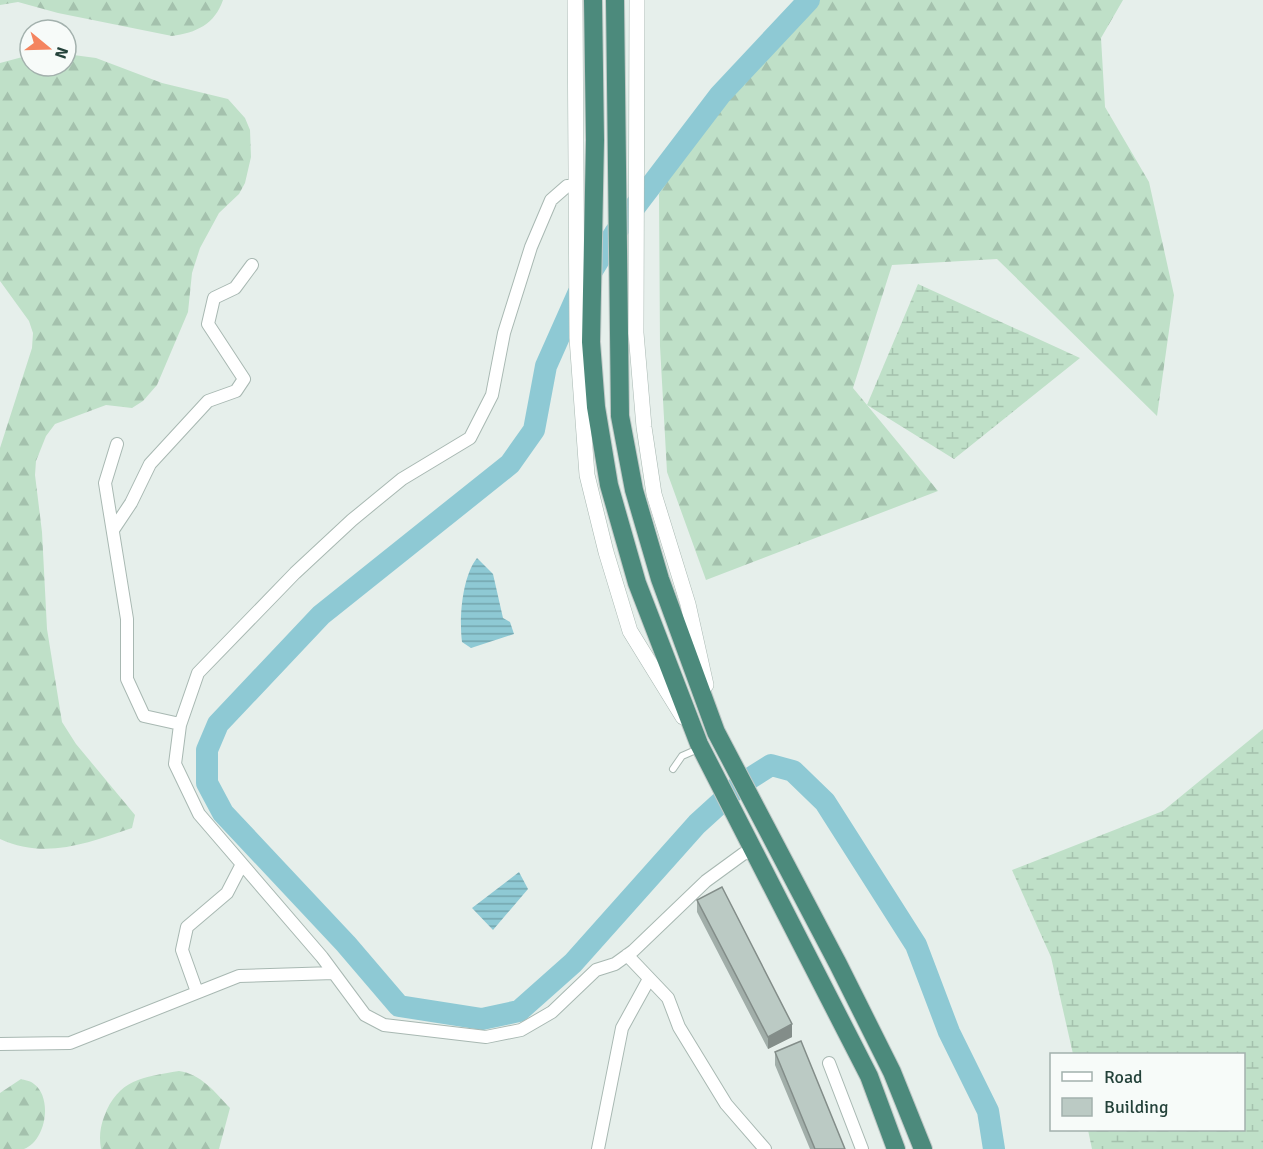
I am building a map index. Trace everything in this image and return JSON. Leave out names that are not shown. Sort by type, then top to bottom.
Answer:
[{"type":"highway","points":[[593,0],[595,141],[584,340],[609,485],[637,583],[700,746],[752,851],[818,972],[869,1076],[896,1149]]},
{"type":"highway","points":[[615,0],[620,416],[634,489],[660,579],[716,732],[887,1062],[923,1149]]},
{"type":"street","points":[[575,0],[574,186],[584,340]]},
{"type":"street","points":[[637,0],[636,333],[644,427],[654,494],[688,604],[716,732]]},
{"type":"street","points":[[574,186],[567,186],[550,200],[531,247],[504,333],[492,395],[470,438],[402,479],[352,520],[296,573],[198,673],[180,724],[174,764],[199,814],[334,973],[365,1015],[384,1025],[486,1037],[521,1030],[552,1012],[596,970],[615,964],[627,955],[706,881],[743,854],[752,851]]},
{"type":"street","points":[[113,530],[131,503],[150,464],[208,401],[236,391],[244,379],[208,324],[214,298],[235,288],[252,265]]},
{"type":"street","points":[[117,444],[105,483],[128,619],[127,679],[144,716],[180,724]]},
{"type":"street","points":[[198,992],[182,950],[187,927],[227,893],[242,864]]},
{"type":"street","points":[[627,955],[668,998],[679,1027],[726,1104],[765,1149]]},
{"type":"street","points":[[0,1044],[70,1043],[239,976],[334,973]]},
{"type":"street","points":[[598,1149],[621,1029],[649,979]]},
{"type":"street","points":[[828,1063],[862,1149]]},
{"type":"lane","points":[[673,769],[682,756],[700,746]]},
{"type":"green space","points":[[0,0],[223,0],[215,15],[204,26],[172,36],[58,13],[18,2],[0,5]]},
{"type":"green space","points":[[809,0],[1123,0],[1101,38],[1105,107],[1149,182],[1174,295],[1157,416],[997,259],[892,265],[853,388],[938,491],[706,580],[667,472],[660,346],[659,194],[720,95]]},
{"type":"green space","points":[[78,56],[96,58],[162,83],[228,99],[245,118],[250,130],[251,157],[245,183],[239,194],[219,213],[200,248],[192,273],[188,312],[157,385],[143,401],[132,408],[106,405],[55,424],[46,436],[36,461],[35,475],[42,532],[47,629],[62,722],[76,744],[135,815],[132,828],[83,844],[50,849],[17,845],[0,839],[0,448],[32,348],[33,333],[29,321],[0,281],[0,63],[18,58],[18,78],[78,78]]},
{"type":"green space","points":[[918,284],[1080,358],[954,459],[867,405]]},
{"type":"green space","points":[[1263,729],[1263,1149],[1092,1149],[1088,1131],[1245,1131],[1245,1053],[1073,1053],[1051,957],[1012,870],[1163,811]]},
{"type":"green space","points":[[179,1071],[201,1080],[230,1108],[219,1149],[101,1149],[100,1137],[103,1121],[110,1104],[124,1087],[143,1078]]},
{"type":"green space","points":[[21,1079],[34,1084],[44,1099],[42,1129],[32,1144],[24,1149],[0,1149],[0,1093]]},
{"type":"water","points":[[477,558],[493,574],[503,618],[510,622],[514,634],[471,648],[462,642],[461,610],[468,576]]},
{"type":"water","points":[[519,872],[528,889],[493,930],[472,908]]},
{"type":"building","points":[[722,887],[792,1024],[768,1037],[697,900]]},
{"type":"building","points":[[801,1041],[845,1149],[815,1149],[775,1052]]},
{"type":"waterway","points":[[809,0],[720,95],[615,233],[578,294],[546,366],[534,430],[510,464],[321,615],[218,724],[207,750],[207,783],[223,813],[346,944],[399,1006],[482,1019],[519,1011],[573,963],[697,824],[741,784],[771,765],[793,771],[825,802],[916,945],[949,1032],[988,1111],[994,1149]]}]
